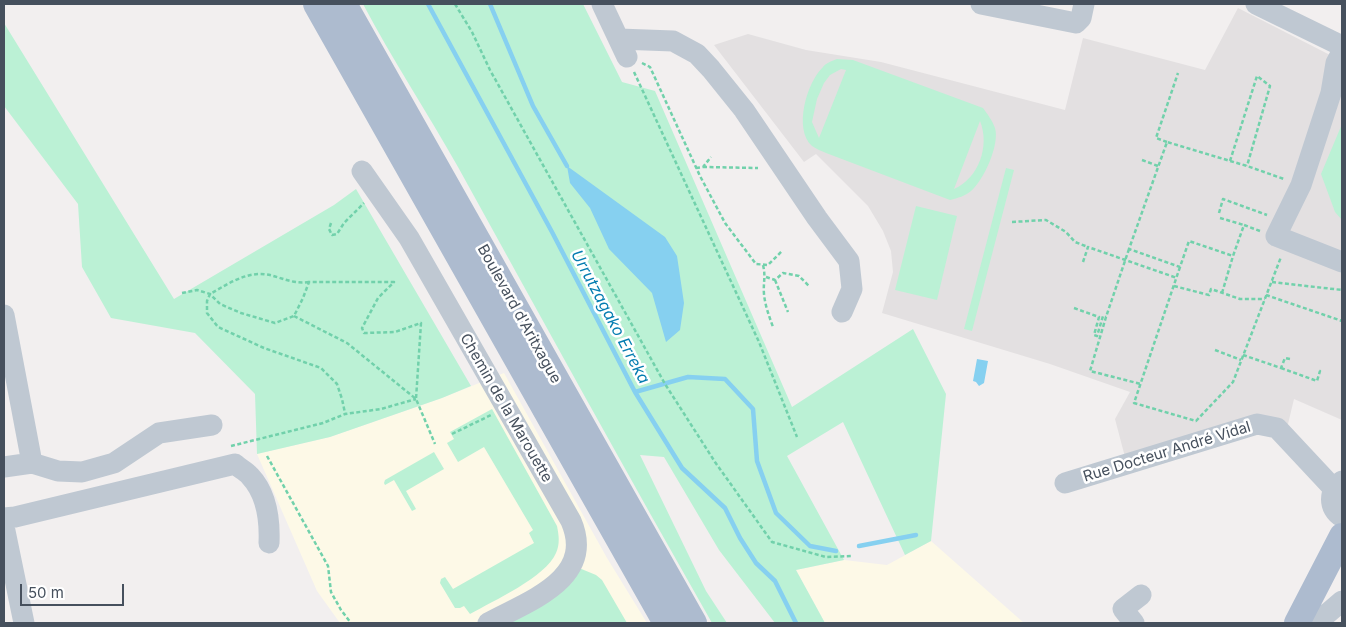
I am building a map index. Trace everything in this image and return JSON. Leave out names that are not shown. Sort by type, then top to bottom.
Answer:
[{"type":"main road","name":"Boulevard d'Aritxague","points":[[316,4],[666,623]]},
{"type":"main road","name":"Boulevard d'Aritxague","points":[[344,4],[694,623]]},
{"type":"main road","points":[[1309,621],[1342,536]]},
{"type":"main road","points":[[1309,621],[1342,570]]},
{"type":"street","points":[[602,4],[623,48],[673,42],[697,54],[744,110],[817,218],[849,261],[852,289],[842,312]]},
{"type":"street","points":[[981,4],[1076,23],[1081,18],[1084,4]]},
{"type":"street","points":[[1256,4],[1342,46]]},
{"type":"street","points":[[1342,52],[1336,63],[1331,92],[1301,185],[1282,233],[1342,262]]},
{"type":"street","name":"Chemin de la Marouette","points":[[362,170],[409,238],[571,521],[576,534],[577,546],[574,561],[562,579],[546,591],[488,623]]},
{"type":"street","points":[[4,315],[32,463]]},
{"type":"street","name":"Rue Docteur André Vidal","points":[[1065,483],[1257,424],[1277,428],[1338,485],[1332,495],[1332,505],[1335,512],[1342,517]]},
{"type":"street","points":[[4,467],[32,463],[58,471],[82,472],[114,463],[159,433],[212,425]]},
{"type":"street","points":[[4,518],[15,517],[234,464],[250,476],[264,499],[270,526],[269,543]]},
{"type":"street","points":[[4,526],[24,623]]},
{"type":"street","points":[[1134,623],[1123,609],[1141,595]]},
{"type":"street","points":[[1309,621],[1328,613],[1342,601]]},
{"type":"path","points":[[454,4],[472,32],[490,70],[666,384],[715,462],[772,542],[826,557],[851,556]]},
{"type":"path","points":[[623,48],[650,66],[696,168],[725,223],[756,264],[768,266],[782,250]]},
{"type":"path","points":[[623,48],[759,342],[798,436]]},
{"type":"path","points":[[1178,73],[1156,138],[1248,166],[1301,185]]},
{"type":"path","points":[[1230,161],[1257,76],[1270,86],[1248,166]]},
{"type":"path","points":[[1141,384],[1090,371],[1106,317],[1166,142]]},
{"type":"path","points":[[703,167],[711,157]]},
{"type":"path","points":[[1142,160],[1158,166]]},
{"type":"path","points":[[696,168],[758,168]]},
{"type":"path","points":[[331,223],[328,229],[332,235],[338,234],[344,223],[376,190]]},
{"type":"path","points":[[1219,213],[1223,200],[1282,233]]},
{"type":"path","points":[[1220,218],[1244,226],[1282,233]]},
{"type":"path","points":[[1012,222],[1046,220],[1066,232],[1075,242],[1177,278]]},
{"type":"path","points":[[1222,293],[1244,226]]},
{"type":"path","points":[[1233,256],[1189,241],[1134,403],[1196,421],[1233,382],[1271,282],[1282,233]]},
{"type":"path","points":[[1083,262],[1088,247]]},
{"type":"path","points":[[1129,249],[1180,267]]},
{"type":"path","points":[[763,265],[766,277],[764,294],[773,327]]},
{"type":"path","points":[[775,280],[783,273],[799,276],[810,287]]},
{"type":"path","points":[[345,414],[337,384],[321,368],[264,348],[218,326],[207,312],[207,301],[210,294],[241,278],[258,274],[277,277],[290,282],[394,282],[378,298],[362,328],[364,333],[395,332],[421,323],[416,399],[435,444]]},
{"type":"path","points":[[766,277],[775,280],[788,312]]},
{"type":"path","points":[[182,294],[197,290],[210,294],[220,304],[241,313],[275,323],[294,316],[309,282]]},
{"type":"path","points":[[1271,282],[1342,290]]},
{"type":"path","points":[[1174,286],[1209,295],[1211,289],[1240,299],[1266,297],[1342,321]]},
{"type":"path","points":[[1074,308],[1099,317],[1094,335],[1097,336],[1103,316],[1106,317]]},
{"type":"path","points":[[294,316],[347,343],[416,399]]},
{"type":"path","points":[[1215,350],[1242,360]]},
{"type":"path","points":[[1243,355],[1317,381],[1320,371],[1318,370]]},
{"type":"path","points":[[1281,368],[1285,358],[1290,359]]},
{"type":"path","points":[[228,447],[323,423],[345,414],[382,410],[416,399]]},
{"type":"path","points":[[452,434],[496,412]]},
{"type":"path","points":[[267,456],[328,566],[331,592],[351,623]]},
{"type":"shaded area","points":[[1238,8],[1330,55],[1342,64],[1342,420],[1294,399],[1288,424],[1125,457],[1115,419],[1130,392],[1050,364],[882,313],[893,272],[891,251],[883,231],[868,206],[816,154],[804,162],[714,45],[748,34],[806,50],[881,62],[1065,110],[1083,38],[1205,70]]},
{"type":"shaded area","points":[[504,373],[607,558],[647,623],[340,623],[317,591],[257,454],[330,437],[442,398]]},
{"type":"shaded area","points":[[931,541],[1024,623],[825,623],[796,570],[844,560],[887,565]]},
{"type":"green space","points":[[363,4],[583,4],[622,82],[655,91],[792,407],[913,329],[946,394],[931,541],[905,555],[843,422],[787,456],[844,560],[796,570],[825,623],[775,623],[719,550],[664,457],[640,455],[706,591],[727,623],[712,623],[458,167]]},
{"type":"green space","points":[[4,23],[174,299],[334,205],[356,189],[471,386],[330,437],[257,454],[255,394],[195,333],[111,318],[82,267],[78,204],[4,106]]},
{"type":"green space","points":[[837,59],[853,60],[983,108],[993,122],[996,135],[990,161],[976,186],[959,198],[950,200],[812,146],[806,138],[803,129],[804,106],[807,94],[817,74],[826,64]],"holes":[[[841,69],[846,70],[819,138],[812,122],[817,99],[830,75]],[[980,121],[984,141],[980,160],[970,177],[954,189]]]},
{"type":"green space","points":[[1342,124],[1342,220],[1335,212],[1321,174]]},
{"type":"green space","points":[[1006,168],[1014,170],[972,331],[964,329]]},
{"type":"green space","points":[[916,206],[957,216],[937,300],[895,290]]},
{"type":"green space","points":[[492,409],[557,526],[559,543],[556,553],[542,571],[518,588],[470,614],[464,606],[455,608],[440,583],[441,579],[445,577],[453,589],[534,543],[529,533],[533,530],[484,447],[458,462],[447,443],[454,439],[450,432]]},
{"type":"green space","points":[[434,452],[444,469],[406,491],[416,509],[412,511],[394,480],[385,485],[385,480]]},
{"type":"green space","points":[[579,568],[596,575],[602,580],[627,623],[509,623]]},
{"type":"water","points":[[567,166],[665,237],[677,256],[684,303],[680,330],[666,342],[652,293],[609,249],[590,208],[570,183]]},
{"type":"water","points":[[977,359],[988,361],[984,383],[979,386],[973,381]]},
{"type":"waterway","name":"Urrutzagako Erreka","points":[[428,4],[552,232],[635,392],[682,468],[725,508],[740,538],[756,563],[775,581],[796,623]]},
{"type":"waterway","points":[[490,4],[533,106],[567,166]]},
{"type":"waterway","points":[[635,392],[688,377],[725,379],[753,409],[757,461],[776,513],[810,546],[836,551]]},
{"type":"waterway","points":[[859,546],[916,535]]}]
